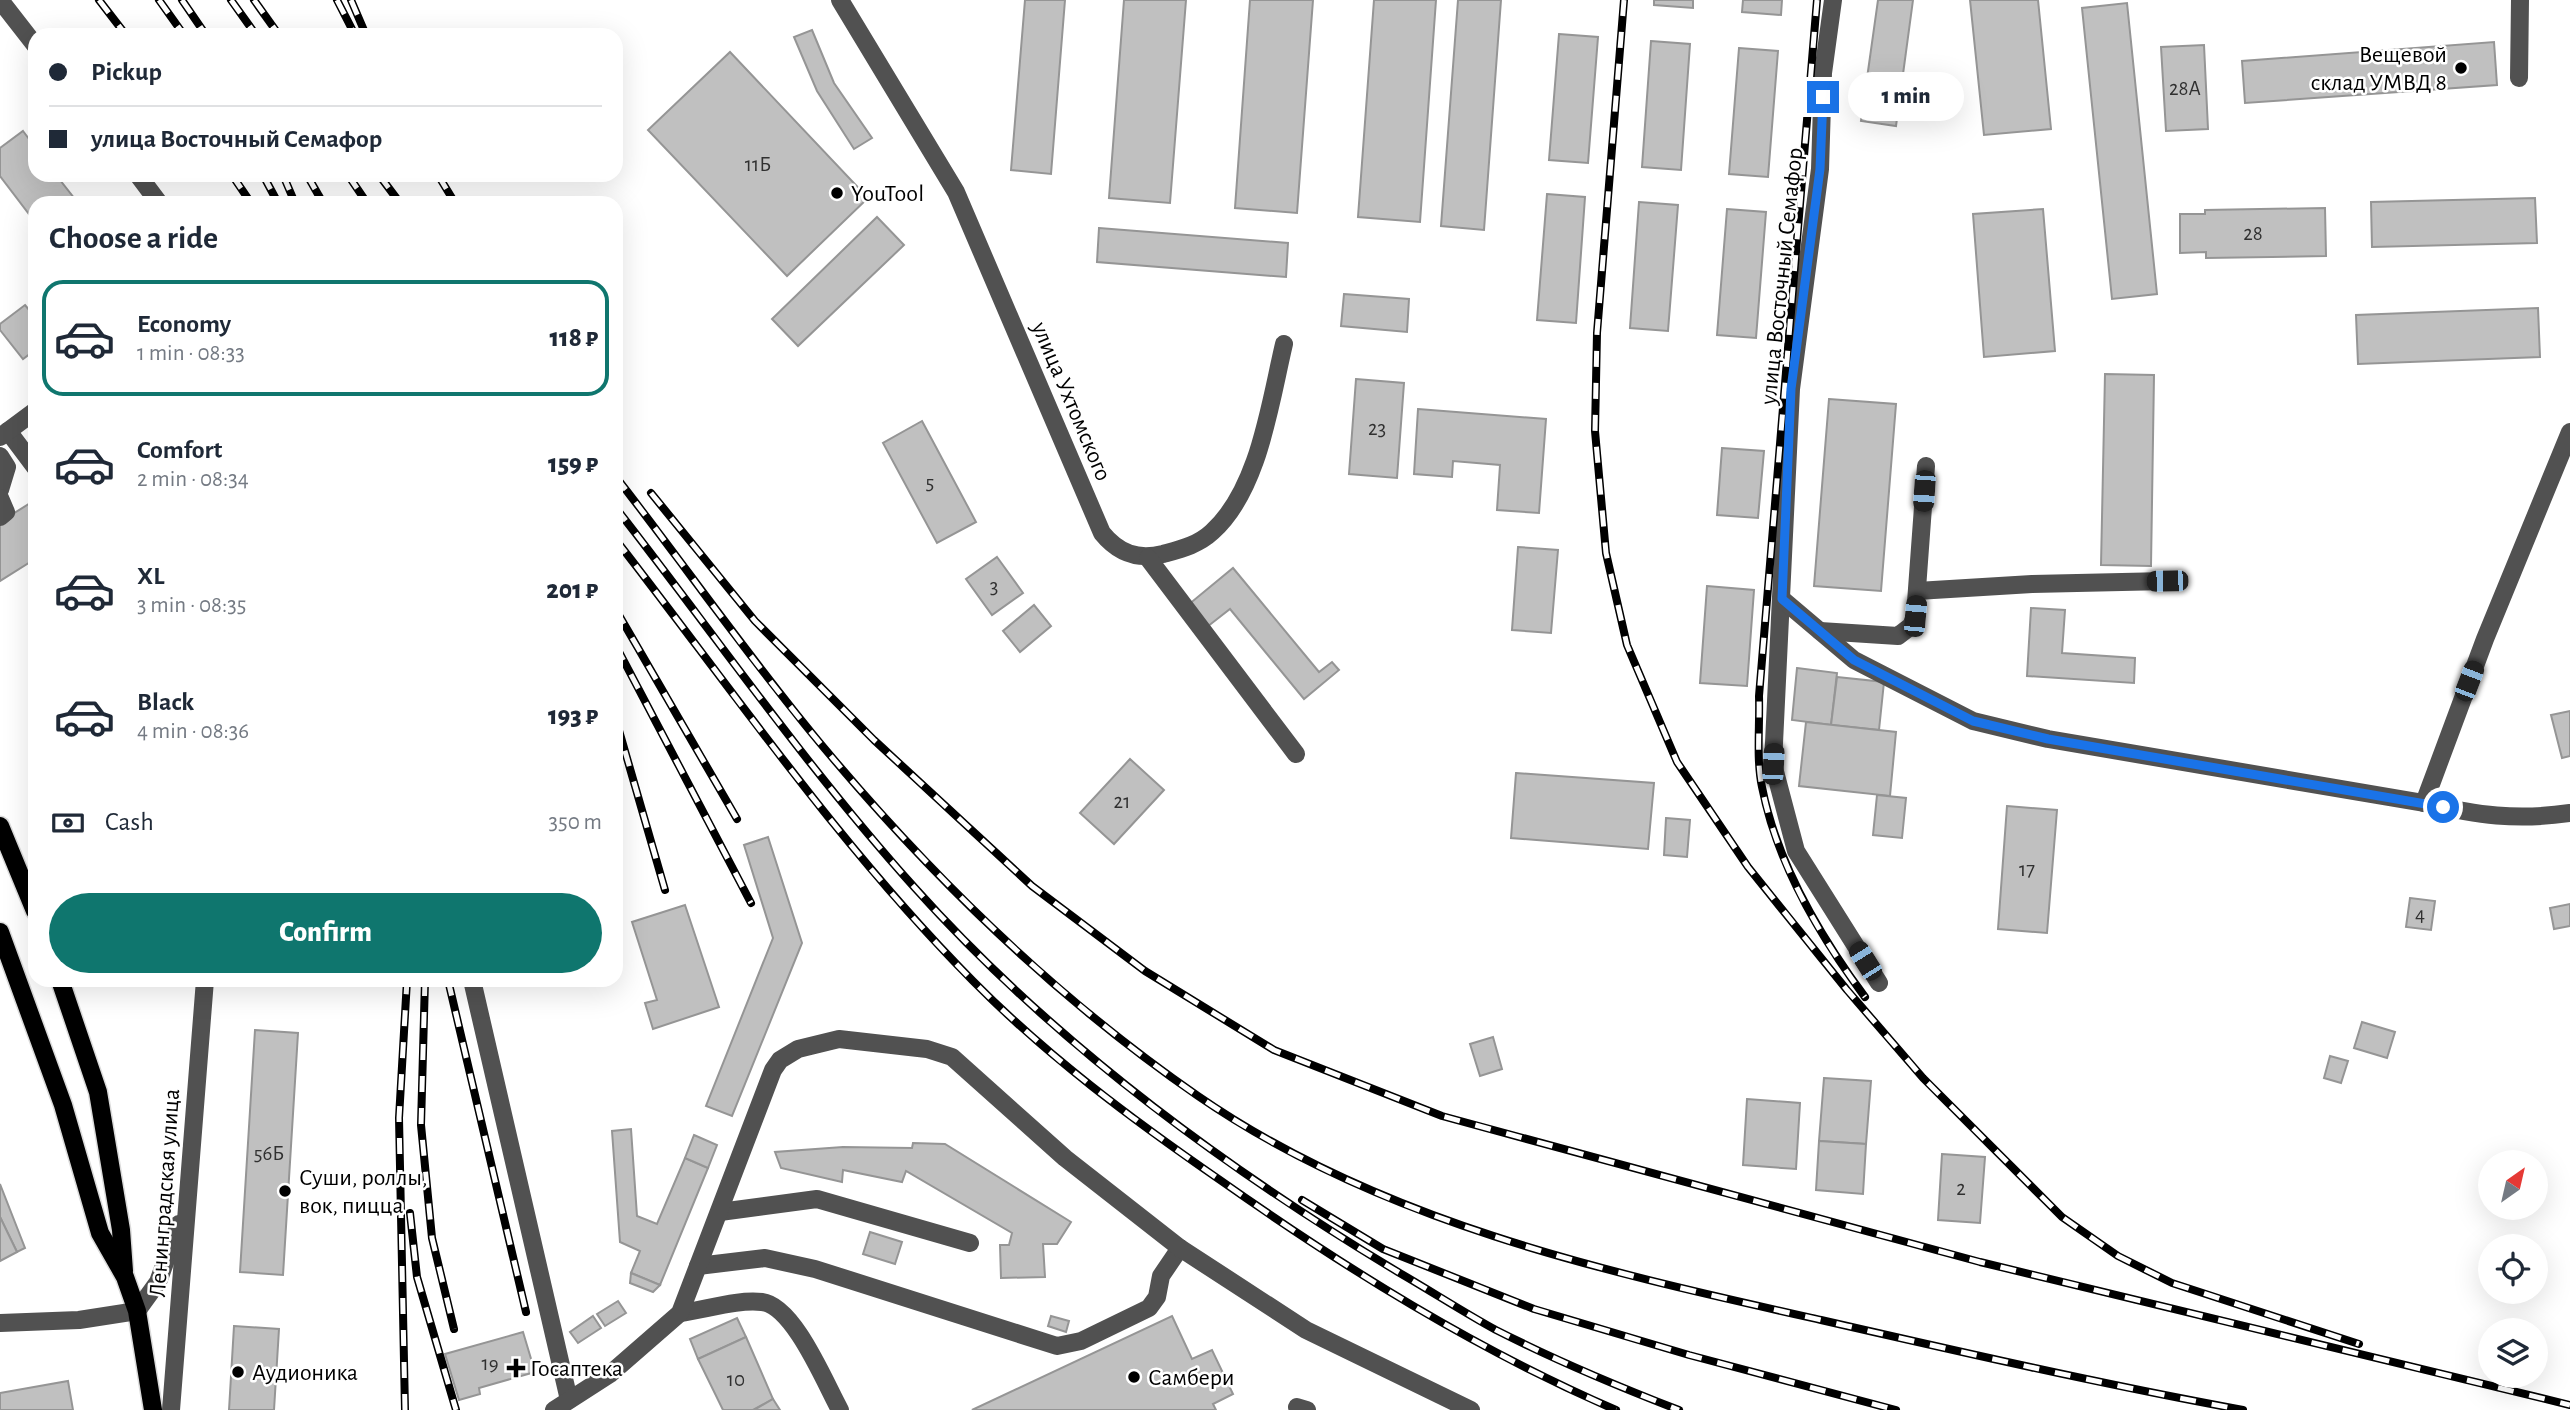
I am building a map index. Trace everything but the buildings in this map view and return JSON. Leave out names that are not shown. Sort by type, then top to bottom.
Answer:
[{"type":"main road","points":[[0,826],[28,894]]},
{"type":"main road","points":[[0,932],[63,1105],[100,1233],[125,1278],[137,1311],[153,1410]]},
{"type":"main road","points":[[62,987],[98,1092],[121,1230],[125,1278]]},
{"type":"street","points":[[0,0],[28,36]]},
{"type":"street","name":"улица Ухтомского","points":[[840,0],[956,192],[1102,533],[1121,550],[1148,558]]},
{"type":"street","name":"улица Восточный Семафор","points":[[1833,0],[1824,73],[1820,169],[1791,389],[1773,764],[1796,851],[1879,984]]},
{"type":"street","points":[[2519,78],[2520,0]]},
{"type":"street","points":[[1284,344],[1256,461],[1228,514],[1211,533],[1188,548],[1148,558],[1296,754]]},
{"type":"street","points":[[28,416],[4,434],[28,460]]},
{"type":"street","points":[[2424,803],[2485,639],[2570,432]]},
{"type":"street","points":[[0,456],[7,467],[0,490]]},
{"type":"street","points":[[1820,631],[1898,636],[1911,626],[1917,591],[1926,466]]},
{"type":"street","points":[[0,498],[6,512],[0,517]]},
{"type":"street","points":[[1917,591],[2032,584],[2167,581]]},
{"type":"street","points":[[1782,599],[1854,660],[1973,721],[2048,739],[2424,803],[2481,816],[2515,819],[2570,813]]},
{"type":"street","name":"Ленинградская улица","points":[[171,1410],[204,987]]},
{"type":"street","points":[[474,987],[569,1400]]},
{"type":"street","points":[[554,1410],[610,1374],[680,1313],[773,1070],[780,1060],[815,1043],[839,1039],[940,1051],[952,1057],[1065,1158],[1180,1248],[1307,1330],[1471,1410]]},
{"type":"street","points":[[720,1212],[817,1199],[970,1243]]},
{"type":"street","points":[[0,1323],[79,1320],[137,1311],[158,1282],[188,1201]]},
{"type":"street","points":[[698,1266],[776,1259],[1057,1346],[1082,1341],[1149,1308],[1157,1297],[1161,1276],[1180,1248]]},
{"type":"street","points":[[680,1313],[755,1302],[774,1306],[790,1320],[840,1410]]},
{"type":"railway","points":[[99,0],[121,28]]},
{"type":"railway","points":[[159,0],[179,28]]},
{"type":"railway","points":[[182,0],[201,28]]},
{"type":"railway","points":[[231,0],[251,28]]},
{"type":"railway","points":[[254,0],[274,28]]},
{"type":"railway","points":[[337,0],[351,28]]},
{"type":"railway","points":[[351,0],[363,28]]},
{"type":"railway","points":[[1624,0],[1597,333],[1595,431],[1606,553],[1627,645],[1677,762],[1748,867],[1847,990],[1923,1078],[2062,1217],[2118,1256],[2172,1283],[2359,1344]]},
{"type":"railway","points":[[1817,0],[1759,696],[1759,765],[1769,816],[1789,871],[1816,924],[1865,997]]},
{"type":"railway","points":[[237,182],[246,196]]},
{"type":"railway","points":[[267,182],[274,196]]},
{"type":"railway","points":[[286,182],[292,196]]},
{"type":"railway","points":[[311,182],[319,196]]},
{"type":"railway","points":[[353,182],[362,196]]},
{"type":"railway","points":[[384,182],[395,196]]},
{"type":"railway","points":[[442,182],[451,196]]},
{"type":"railway","points":[[623,486],[825,749],[866,797],[954,890],[1047,978],[1146,1059],[1198,1096],[1269,1140],[1343,1178],[1420,1210],[1498,1238],[1578,1262],[1979,1356],[2243,1410]]},
{"type":"railway","points":[[651,493],[755,621],[874,740],[1032,886],[1145,971],[1274,1050],[1442,1116],[1980,1262],[2570,1405]]},
{"type":"railway","points":[[623,517],[799,749],[875,842],[968,944],[1082,1049],[1204,1145],[1333,1232],[1398,1272],[1518,1341],[1679,1410]]},
{"type":"railway","points":[[623,549],[788,766],[877,877],[1001,1009],[1092,1086],[1267,1213],[1462,1334],[1616,1410]]},
{"type":"railway","points":[[623,622],[737,819]]},
{"type":"railway","points":[[623,659],[751,903]]},
{"type":"railway","points":[[623,744],[665,890]]},
{"type":"railway","points":[[405,1410],[399,1118],[407,987]]},
{"type":"railway","points":[[425,987],[421,1125],[432,1238],[454,1329]]},
{"type":"railway","points":[[450,987],[526,1312]]},
{"type":"railway","points":[[1302,1200],[1383,1249],[1534,1309],[1689,1355],[1896,1410]]},
{"type":"railway","points":[[410,1213],[417,1277],[456,1410]]},
{"type":"place","name":"Вещевой склад УМВД 8","points":[[2461,68]]},
{"type":"place","name":"YouTool","points":[[837,193]]},
{"type":"place","name":"Суши, роллы, вок, пицца","points":[[285,1191]]},
{"type":"place","name":"Госаптека","points":[[516,1368]]},
{"type":"place","name":"Аудионика","points":[[238,1372]]},
{"type":"place","name":"Самбери","points":[[1134,1377]]},
{"type":"route","points":[[1823,97],[1820,169],[1791,389],[1782,599],[1854,660],[1973,721],[2048,739],[2443,807]]}]
